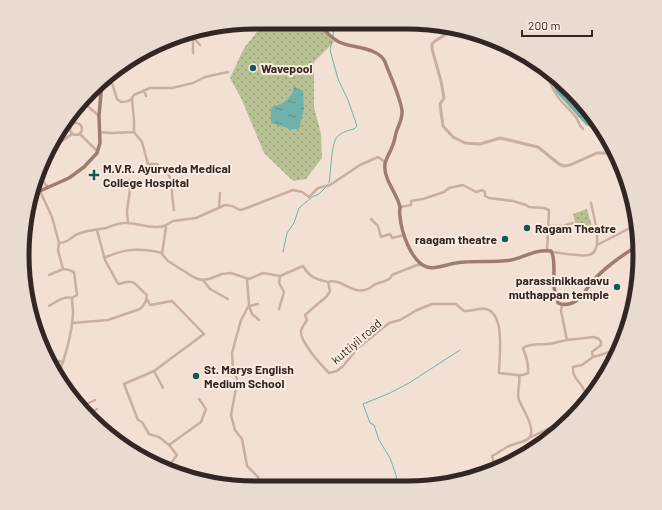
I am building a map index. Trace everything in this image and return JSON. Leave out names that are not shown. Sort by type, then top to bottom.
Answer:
[{"type":"main road","points":[[324,29],[331,37],[340,43],[364,48],[377,54],[384,61],[397,93],[402,113],[392,149],[385,165],[390,185],[400,207],[400,216],[405,237],[414,256],[421,265],[432,268],[462,262],[505,260],[522,257],[533,252],[549,251],[554,256],[554,287],[558,303],[562,305],[572,303],[581,297],[592,282],[633,249]]},
{"type":"main road","points":[[40,191],[69,178],[92,160],[100,143],[102,89]]},
{"type":"street","points":[[449,33],[432,44],[432,49],[444,98],[440,104],[443,126],[453,137],[465,144],[480,144],[500,138],[538,147],[559,164],[564,166],[597,154],[609,153]]},
{"type":"street","points":[[193,38],[193,53]]},
{"type":"street","points":[[194,38],[200,45]]},
{"type":"street","points":[[111,81],[117,99],[121,102],[128,102],[134,95],[150,88],[172,88],[193,83],[205,77],[228,72]]},
{"type":"street","points":[[550,80],[556,94],[563,104],[576,117],[583,129]]},
{"type":"street","points":[[144,90],[146,96]]},
{"type":"street","points":[[132,99],[134,132],[142,142],[148,164],[158,164],[161,169],[167,172],[172,182],[174,210]]},
{"type":"street","points":[[86,105],[100,116]]},
{"type":"street","points":[[67,130],[70,129],[73,124],[79,124],[82,130],[80,134]]},
{"type":"street","points":[[70,129],[72,134]]},
{"type":"street","points":[[100,132],[134,132]]},
{"type":"street","points":[[60,141],[63,141],[72,134],[80,134]]},
{"type":"street","points":[[80,134],[97,151]]},
{"type":"street","points":[[59,244],[66,243],[76,235],[85,231],[97,230],[123,223],[157,228],[173,221],[196,218],[225,205],[240,210],[293,190],[302,192],[308,197],[318,188],[334,183],[360,165],[376,157],[385,163]]},
{"type":"street","points":[[42,179],[48,187]]},
{"type":"street","points":[[128,223],[127,213],[130,184],[129,180]]},
{"type":"street","points":[[400,207],[412,205],[411,200],[423,199],[444,192],[449,188],[463,185],[476,192],[482,190],[485,192],[485,196],[489,198],[513,201],[529,207],[544,208],[549,210],[549,251],[591,255],[595,252],[597,245],[597,226],[591,203]]},
{"type":"street","points":[[40,191],[52,217],[59,244],[58,250],[63,269]]},
{"type":"street","points":[[219,209],[220,194]]},
{"type":"street","points":[[371,219],[378,226],[381,237],[390,234],[392,238],[403,235],[405,237]]},
{"type":"street","points":[[549,226],[563,226],[573,223]]},
{"type":"street","points":[[162,253],[166,227],[164,226]]},
{"type":"street","points":[[597,245],[631,227]]},
{"type":"street","points":[[72,323],[108,320],[140,309],[146,299],[147,295],[131,281],[126,281],[119,284],[107,266],[97,230]]},
{"type":"street","points":[[104,258],[117,252],[134,249],[162,253],[168,261],[195,278],[202,280],[209,280],[222,274],[230,273],[247,279],[263,273],[280,276],[303,266],[308,275],[314,278],[328,282],[338,281],[350,289],[357,291],[370,289],[374,284],[386,281],[391,278],[392,275],[421,265]]},
{"type":"street","points":[[49,275],[63,269],[74,272],[78,292],[77,295],[72,298],[63,298],[49,306]]},
{"type":"street","points":[[278,309],[284,292],[279,282],[280,276]]},
{"type":"street","points":[[247,279],[250,299],[249,306],[241,320],[232,348],[233,370],[237,379],[231,415],[235,430],[242,439],[247,466],[258,477],[259,481]]},
{"type":"street","points":[[202,280],[210,289],[228,299]]},
{"type":"street","name":"kuttiyil road","points":[[328,282],[330,292],[305,315],[306,320],[301,331],[308,347],[329,373],[343,366],[358,348],[390,323],[400,320],[411,312],[432,304],[456,304],[464,311],[487,309],[496,318],[500,329],[501,338],[499,373],[520,375]]},
{"type":"street","points":[[60,370],[70,338],[73,311],[72,298]]},
{"type":"street","points":[[146,299],[150,305],[172,301],[204,334],[154,371],[124,384],[138,420],[142,422],[146,431],[149,434],[159,437],[169,445],[177,455],[171,465]]},
{"type":"street","points":[[249,306],[258,304]]},
{"type":"street","points":[[562,305],[561,311],[567,340]]},
{"type":"street","points":[[249,306],[252,314],[259,320]]},
{"type":"street","points":[[530,437],[532,433],[527,415],[518,395],[520,375],[528,372],[528,366],[523,348],[531,345],[551,344],[567,340],[594,337],[599,339],[601,346],[592,352],[593,357]]},
{"type":"street","points":[[586,393],[584,388],[575,378],[573,367],[587,362],[593,357],[610,352],[613,348]]},
{"type":"street","points":[[55,360],[63,362]]},
{"type":"street","points":[[154,371],[163,388]]},
{"type":"street","points":[[169,445],[201,422],[206,409],[199,399]]},
{"type":"street","points":[[85,404],[95,400]]},
{"type":"street","points":[[92,412],[97,409]]},
{"type":"street","points":[[492,464],[494,463],[492,456],[557,425]]},
{"type":"green space","points":[[259,29],[321,29],[334,42],[314,62],[314,107],[321,134],[322,158],[306,179],[293,181],[264,153],[242,100],[230,78],[244,48]]},
{"type":"green space","points":[[587,209],[593,230],[578,234],[573,214]]},
{"type":"water","points":[[552,82],[577,106],[595,129],[586,125],[556,92]]},
{"type":"water","points":[[294,87],[303,91],[304,109],[299,129],[290,129],[271,123],[272,107],[289,98]]},
{"type":"waterway","points":[[333,36],[334,29]]},
{"type":"waterway","points":[[329,183],[332,152],[335,141],[341,134],[354,129],[357,126],[348,100],[338,79],[330,50],[332,41]]},
{"type":"waterway","points":[[283,252],[287,233],[294,223],[299,208],[312,197],[319,194],[326,187]]},
{"type":"waterway","points":[[397,481],[390,458],[379,440],[374,425],[370,423],[363,404],[390,393],[409,383],[460,350]]},
{"type":"place","name":"Wavepool","points":[[253,68]]},
{"type":"place","name":"M.V.R. Ayurveda Medical College Hospital","points":[[94,175]]},
{"type":"place","name":"Ragam Theatre","points":[[527,228]]},
{"type":"place","name":"raagam theatre","points":[[505,239]]},
{"type":"place","name":"parassinikkadavu muthappan temple","points":[[617,287]]},
{"type":"place","name":"St. Marys English Medium School","points":[[196,376]]}]
